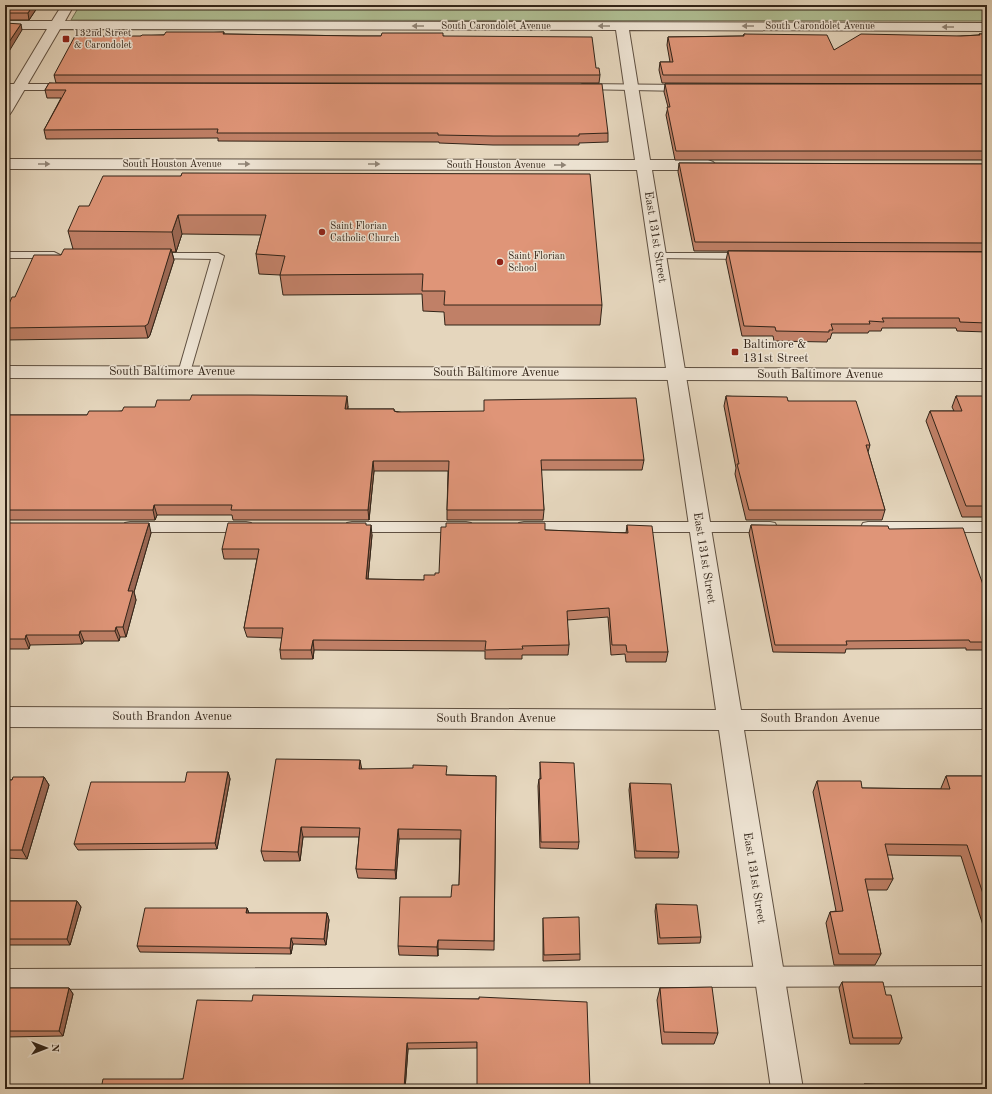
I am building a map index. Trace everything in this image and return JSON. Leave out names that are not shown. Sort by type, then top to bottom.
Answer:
[{"type":"street","points":[[5,111],[68,5]]},
{"type":"street","name":"South Carondolet Avenue","points":[[5,25],[987,27]]},
{"type":"street","name":"East 131st Street","points":[[622,26],[787,1089]]},
{"type":"street","name":"South Houston Avenue","points":[[5,164],[722,165]]},
{"type":"street","name":"South Baltimore Avenue","points":[[5,372],[987,375]]},
{"type":"street","name":"South Brandon Avenue","points":[[5,716],[730,720],[987,719]]},
{"type":"lane","points":[[5,87],[78,87]]},
{"type":"lane","points":[[568,88],[692,88]]},
{"type":"lane","points":[[5,255],[68,255]]},
{"type":"lane","points":[[139,256],[218,256],[184,372]]},
{"type":"lane","points":[[658,256],[756,256]]},
{"type":"lane","points":[[116,526],[259,527]]},
{"type":"lane","points":[[338,527],[481,527]]},
{"type":"lane","points":[[513,527],[784,527]]},
{"type":"lane","points":[[854,527],[987,527]]},
{"type":"lane","points":[[5,979],[987,976]]},
{"type":"green space","points":[[80,5],[987,5],[987,21],[71,20]]},
{"type":"building","points":[[5,5],[33,5],[28,13],[5,13]]},
{"type":"building","points":[[5,23],[21,24],[5,48]]},
{"type":"building","points":[[166,32],[224,32],[223,34],[359,36],[381,36],[382,33],[443,33],[443,36],[592,37],[596,68],[599,68],[600,75],[54,75],[75,36],[164,35]]},
{"type":"building","points":[[744,34],[827,35],[834,50],[861,34],[961,36],[987,34],[987,75],[663,75],[660,62],[673,62],[668,37],[744,36]]},
{"type":"building","points":[[49,83],[602,84],[608,133],[579,134],[579,136],[493,136],[438,135],[438,133],[217,133],[218,129],[44,130],[66,90],[45,90]]},
{"type":"building","points":[[665,84],[987,84],[987,151],[676,151],[667,107],[670,107]]},
{"type":"building","points":[[679,163],[987,164],[987,243],[695,242]]},
{"type":"building","points":[[182,173],[590,174],[602,305],[444,305],[445,291],[422,291],[423,274],[280,275],[285,256],[256,254],[266,215],[178,215],[172,232],[68,231],[79,206],[89,206],[103,176],[181,176]]},
{"type":"building","points":[[64,249],[171,249],[148,324],[145,326],[5,328],[5,313],[12,297],[15,297],[34,255],[61,255]]},
{"type":"building","points":[[728,251],[987,252],[987,323],[960,322],[959,318],[882,318],[884,322],[869,321],[870,324],[831,324],[833,330],[829,330],[829,332],[776,331],[775,327],[744,326]]},
{"type":"building","points":[[192,395],[347,396],[345,409],[394,409],[394,411],[397,412],[484,411],[484,400],[636,398],[644,460],[541,460],[544,510],[447,510],[449,461],[373,461],[368,510],[231,510],[232,505],[154,505],[153,510],[5,510],[5,415],[87,415],[89,411],[122,411],[124,407],[155,407],[157,400],[190,400]]},
{"type":"building","points":[[726,396],[787,397],[788,401],[856,401],[870,445],[866,445],[885,510],[749,510],[737,464],[739,464]]},
{"type":"building","points":[[956,396],[983,396],[987,402],[987,506],[966,506],[930,411],[962,411]]},
{"type":"building","points":[[5,523],[149,523],[128,591],[133,591],[123,627],[116,627],[115,631],[80,631],[79,635],[26,635],[25,639],[5,639]]},
{"type":"building","points":[[228,523],[366,523],[366,525],[371,525],[366,579],[424,580],[424,575],[435,575],[435,573],[439,573],[441,527],[446,527],[446,523],[545,523],[545,530],[628,533],[627,525],[652,526],[668,652],[627,652],[626,645],[612,645],[609,608],[567,611],[569,645],[522,646],[523,649],[485,650],[486,641],[313,640],[311,650],[280,650],[283,628],[244,628],[259,549],[222,549]]},
{"type":"building","points":[[751,525],[888,526],[889,529],[963,528],[987,596],[987,642],[970,642],[969,640],[846,641],[847,645],[775,645]]},
{"type":"building","points":[[276,759],[360,760],[359,769],[413,768],[413,765],[447,766],[446,775],[496,776],[494,941],[438,940],[437,947],[398,946],[400,897],[451,897],[452,885],[459,885],[461,830],[398,829],[395,870],[356,869],[360,828],[301,827],[298,852],[261,851]]},
{"type":"building","points":[[540,762],[574,763],[579,842],[541,842],[539,779],[541,779]]},
{"type":"building","points":[[187,772],[228,772],[215,843],[74,844],[91,782],[185,782]]},
{"type":"building","points":[[946,776],[987,776],[987,906],[967,845],[885,844],[893,879],[865,879],[881,954],[839,954],[830,912],[843,911],[817,781],[861,781],[862,788],[950,789]]},
{"type":"building","points":[[13,777],[44,777],[22,850],[5,850],[5,780],[12,780]]},
{"type":"building","points":[[630,783],[671,784],[679,852],[636,851]]},
{"type":"building","points":[[5,901],[77,901],[67,939],[5,939]]},
{"type":"building","points":[[656,904],[697,905],[701,937],[660,938]]},
{"type":"building","points":[[145,908],[247,908],[246,913],[327,913],[324,939],[291,938],[290,948],[137,946]]},
{"type":"building","points":[[579,917],[580,954],[544,955],[543,918]]},
{"type":"building","points":[[842,982],[883,982],[886,995],[891,995],[902,1038],[853,1038]]},
{"type":"building","points":[[712,987],[718,1033],[664,1032],[660,988]]},
{"type":"building","points":[[5,988],[69,988],[59,1031],[5,1031]]},
{"type":"building","points":[[253,995],[479,999],[479,997],[587,1002],[590,1089],[477,1089],[477,1042],[407,1043],[404,1089],[101,1089],[103,1079],[183,1079],[197,1000],[252,1001]]},
{"type":"building","points":[[864,1084],[987,1084],[987,1089],[865,1089]]},
{"type":"place","name":"132nd Street & Carondolet","points":[[66,39]]},
{"type":"place","name":"Saint Florian Catholic Church","points":[[322,232]]},
{"type":"place","name":"Saint Florian School","points":[[500,262]]},
{"type":"place","name":"Baltimore & 131st Street","points":[[735,352]]}]
